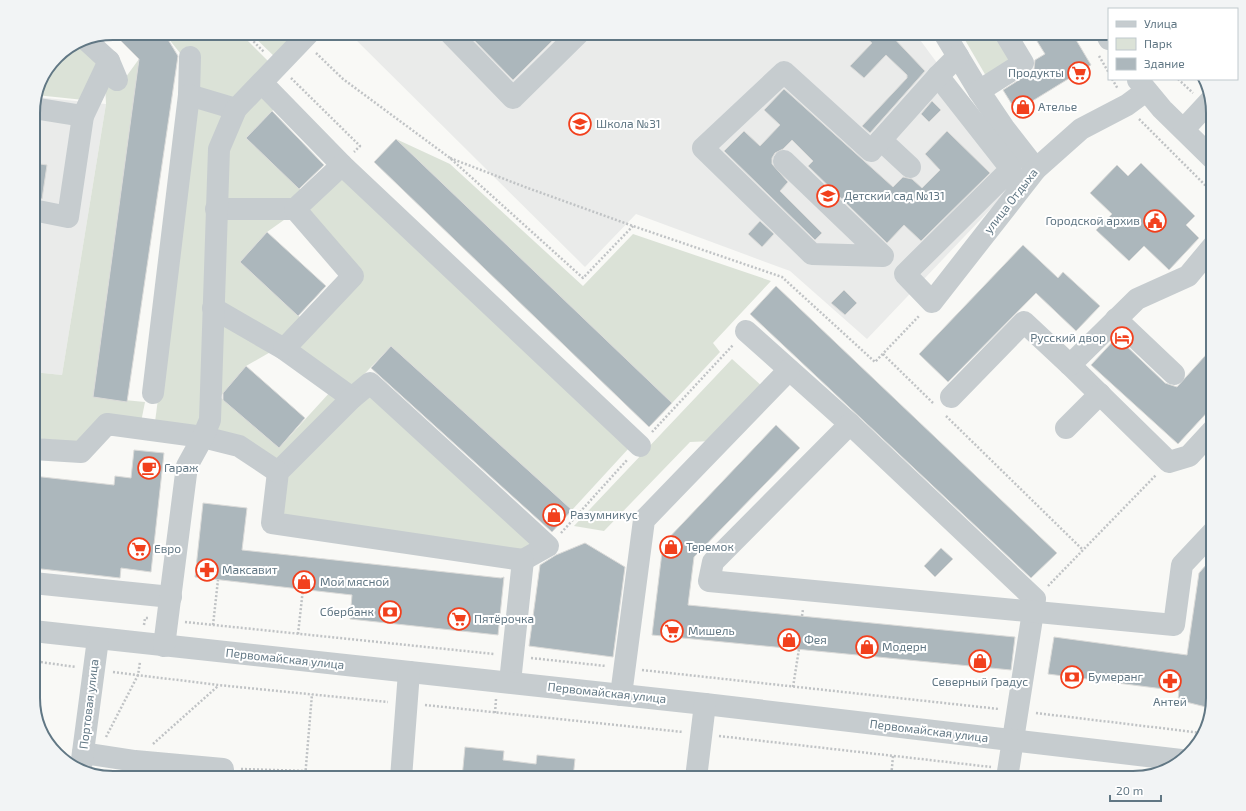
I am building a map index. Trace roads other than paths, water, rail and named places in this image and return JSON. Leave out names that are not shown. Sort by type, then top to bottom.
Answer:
[{"type":"street","points":[[164,646],[187,466],[203,437],[210,420],[219,149],[236,109],[303,40]]},
{"type":"street","points":[[457,40],[513,98],[572,40]]},
{"type":"street","points":[[948,40],[979,91],[1004,128],[1036,169]]},
{"type":"street","points":[[979,91],[1023,63],[1009,40]]},
{"type":"street","points":[[40,211],[68,217],[82,116],[113,71],[90,44]]},
{"type":"street","points":[[883,256],[812,254],[703,148],[784,72],[871,151],[938,76],[958,56]]},
{"type":"street","points":[[153,393],[189,95],[190,57]]},
{"type":"street","points":[[784,161],[883,256],[905,274],[1011,169],[938,76]]},
{"type":"street","points":[[262,83],[342,165],[640,446]]},
{"type":"street","points":[[1142,85],[1206,151]]},
{"type":"street","name":"улица Отдыха","points":[[905,274],[932,302],[1036,169],[1081,129],[1127,105],[1142,85]]},
{"type":"street","points":[[189,95],[236,109]]},
{"type":"street","points":[[1184,129],[1205,106]]},
{"type":"street","points":[[40,109],[82,116]]},
{"type":"street","points":[[881,140],[910,167]]},
{"type":"street","points":[[216,209],[295,209],[342,165]]},
{"type":"street","points":[[284,349],[353,276],[295,209]]},
{"type":"street","points":[[1070,365],[1137,299],[1188,276],[1206,254]]},
{"type":"street","points":[[213,308],[284,349],[352,398]]},
{"type":"street","points":[[1116,319],[1174,374]]},
{"type":"street","points":[[942,404],[1024,322],[1169,462],[1189,456],[1206,438]]},
{"type":"street","points":[[746,331],[850,424],[1034,606]]},
{"type":"street","points":[[621,695],[644,520],[789,370]]},
{"type":"street","points":[[370,383],[548,546],[522,560],[272,523],[278,472],[352,398],[370,383]]},
{"type":"street","points":[[1066,428],[1100,394]]},
{"type":"street","points":[[40,449],[81,452],[107,424],[203,437],[239,446],[278,472]]},
{"type":"street","points":[[850,424],[713,562],[709,581],[1034,606],[1174,625],[1182,565],[1206,539]]},
{"type":"street","points":[[510,682],[522,560]]},
{"type":"street","points":[[40,585],[170,597]]},
{"type":"street","points":[[1008,771],[1034,606]]},
{"type":"street","name":"Первомайская улица","points":[[40,632],[705,704],[1169,761]]},
{"type":"street","name":"Портовая улица","points":[[87,759],[94,669],[98,639]]},
{"type":"street","points":[[402,771],[409,672]]},
{"type":"street","points":[[697,771],[705,704]]},
{"type":"street","points":[[87,759],[135,761],[208,771]]},
{"type":"place","name":"Продукты","points":[[1079,73]]},
{"type":"place","name":"Ателье","points":[[1023,107]]},
{"type":"place","name":"Школа №31","points":[[580,124]]},
{"type":"place","name":"Детский сад №131","points":[[828,196]]},
{"type":"place","name":"Городской архив","points":[[1155,221]]},
{"type":"place","name":"Русский двор","points":[[1122,338]]},
{"type":"place","name":"Гараж","points":[[149,468]]},
{"type":"place","name":"Разумникус","points":[[554,515]]},
{"type":"place","name":"Теремок","points":[[671,547]]},
{"type":"place","name":"Евро","points":[[139,549]]},
{"type":"place","name":"Максавит","points":[[207,570]]},
{"type":"place","name":"Мой мясной","points":[[304,582]]},
{"type":"place","name":"Сбербанк","points":[[390,612]]},
{"type":"place","name":"Пятёрочка","points":[[459,619]]},
{"type":"place","name":"Мишель","points":[[672,631]]},
{"type":"place","name":"Фея","points":[[789,640]]},
{"type":"place","name":"Модерн","points":[[867,647]]},
{"type":"place","name":"Северный Градус","points":[[980,661]]},
{"type":"place","name":"Бумеранг","points":[[1072,677]]},
{"type":"place","name":"Антей","points":[[1170,681]]}]
